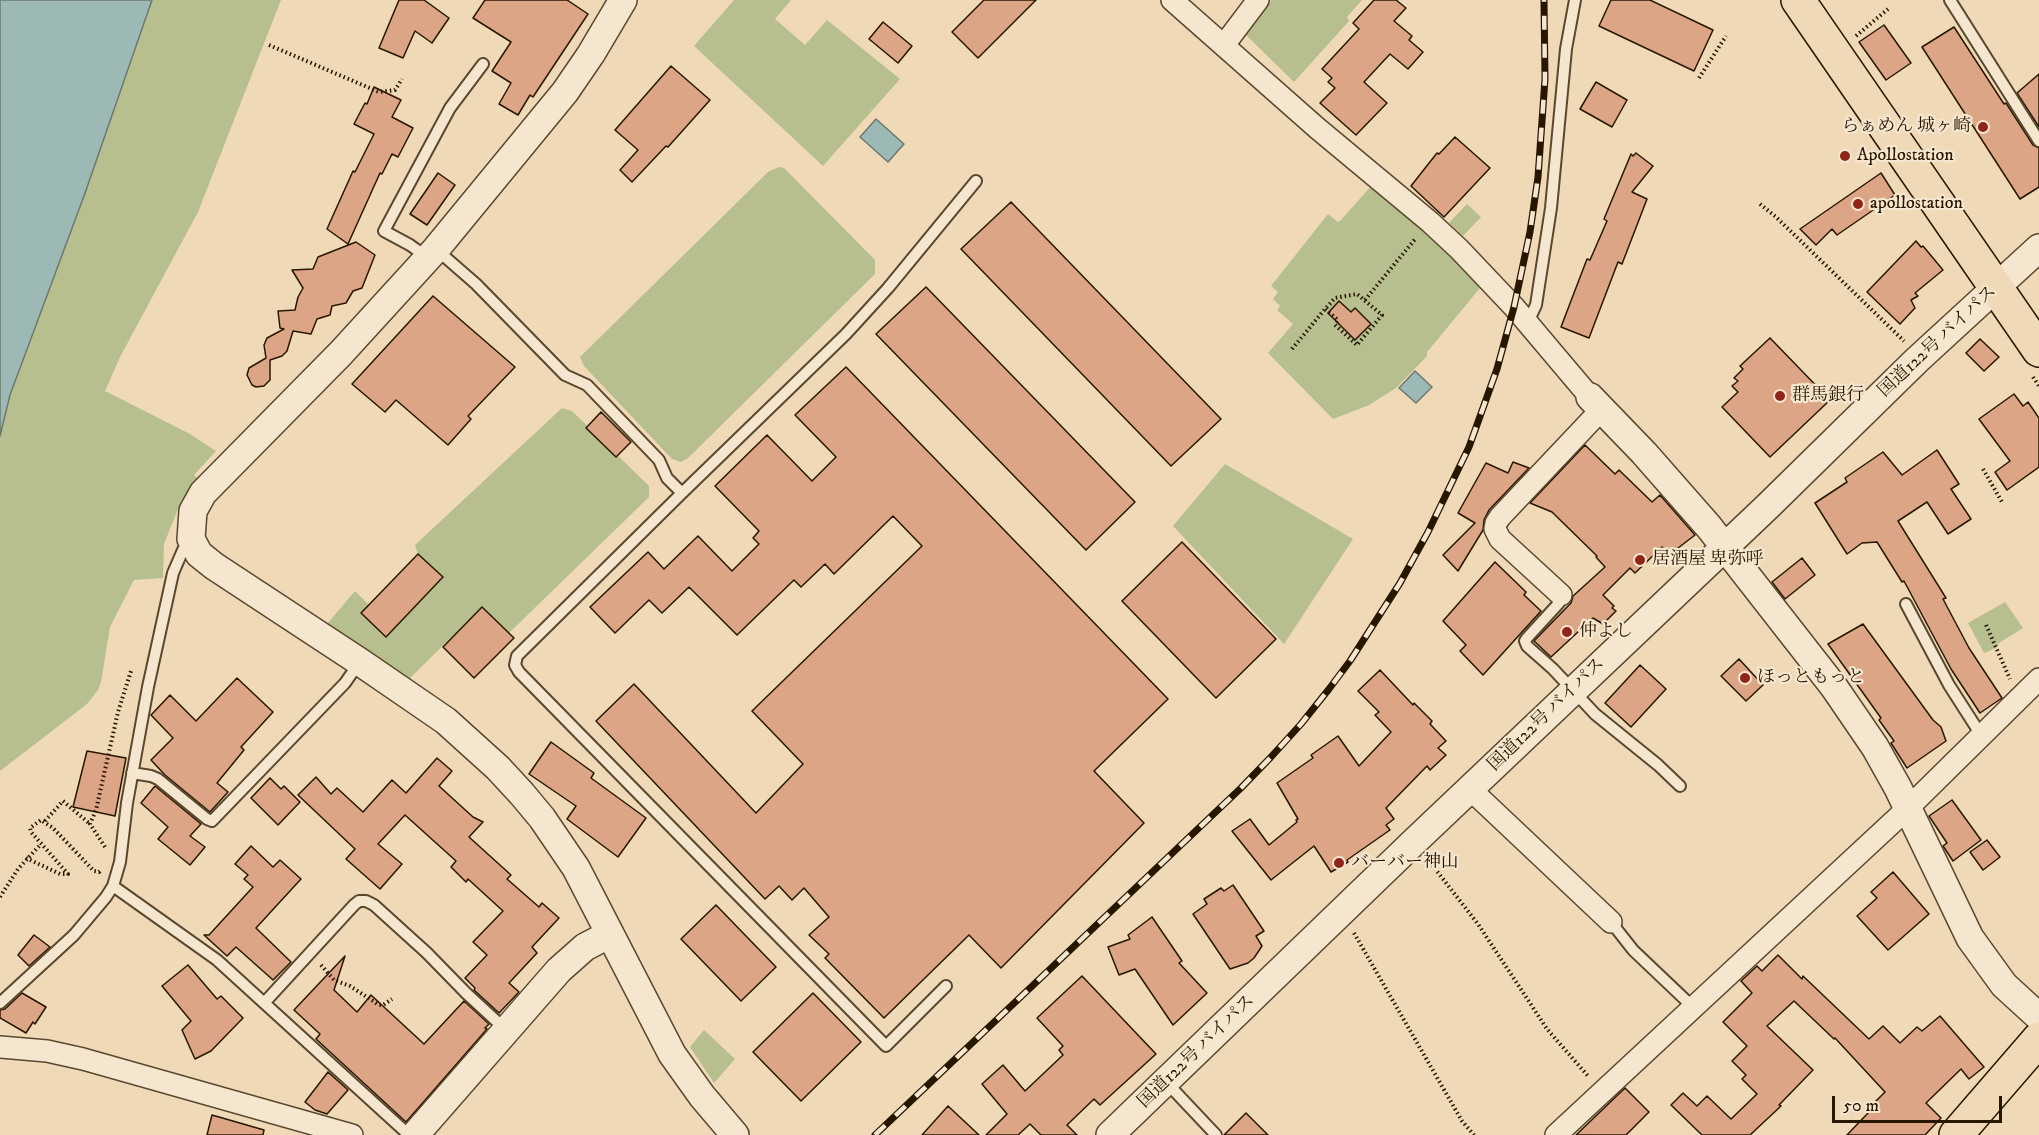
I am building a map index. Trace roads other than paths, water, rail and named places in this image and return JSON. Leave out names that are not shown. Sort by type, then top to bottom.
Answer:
[{"type":"highway","points":[[1798,0],[2039,350]]},
{"type":"highway","points":[[1956,1135],[2039,1039]]},
{"type":"street","points":[[623,0],[565,92],[432,254],[341,353],[203,493],[193,511],[191,539],[199,554],[214,566],[446,721],[498,768],[536,810],[576,868],[672,1054],[733,1134]]},
{"type":"street","points":[[1172,0],[1317,128],[1430,222],[1497,287],[1595,404],[1644,453],[1725,547],[1850,708],[1875,747],[1908,808],[1970,938],[2004,986],[2039,1017]]},
{"type":"street","points":[[1224,45],[1258,0]]},
{"type":"street","name":"国道122号 バイパス","points":[[1110,1135],[1725,547],[1917,360],[2039,248]]},
{"type":"street","points":[[1561,595],[1500,539],[1495,530],[1496,523],[1595,404]]},
{"type":"street","points":[[1556,1135],[1908,808],[2039,679]]},
{"type":"street","points":[[1470,789],[1611,922]]},
{"type":"street","points":[[415,1135],[560,970],[585,946],[610,934]]},
{"type":"street","points":[[0,1047],[32,1049],[72,1056],[352,1135]]},
{"type":"lane","points":[[1528,322],[1536,305],[1551,208],[1566,49],[1575,0]]},
{"type":"lane","points":[[1950,0],[2039,141]]},
{"type":"lane","points":[[483,64],[450,108],[384,231],[432,254],[476,284],[565,375],[587,385],[659,460],[667,478],[682,493]]},
{"type":"lane","points":[[946,986],[885,1046],[519,672],[515,664],[517,656],[846,334],[888,288],[976,181]]},
{"type":"lane","points":[[0,1003],[74,935],[113,886],[121,855],[147,687],[173,573],[183,549],[191,539]]},
{"type":"lane","points":[[1561,595],[1559,603],[1525,641],[1527,646],[1595,714],[1658,765],[1680,786]]},
{"type":"lane","points":[[1906,604],[1949,685],[1981,735]]},
{"type":"lane","points":[[132,773],[151,776],[158,780],[212,821],[345,683],[360,662]]},
{"type":"lane","points":[[113,886],[217,960],[409,1135]]},
{"type":"lane","points":[[265,1002],[354,905],[359,901],[366,901],[374,905],[419,945],[466,993],[508,1031]]},
{"type":"lane","points":[[1611,922],[1633,950],[1693,1007]]},
{"type":"lane","points":[[1166,1081],[1216,1135]]},
{"type":"water","points":[[0,0],[152,0],[84,196],[10,395],[0,436]]},
{"type":"water","points":[[876,119],[904,144],[888,162],[860,137]]},
{"type":"water","points":[[1415,371],[1432,387],[1416,403],[1399,388]]},
{"type":"railway","points":[[875,1135],[1271,757],[1301,724],[1350,661],[1400,583],[1428,532],[1469,447],[1497,369],[1514,307],[1530,232],[1538,177],[1545,79],[1544,0]]},
{"type":"place","name":"らぁめん 城ヶ崎","points":[[1983,127]]},
{"type":"place","name":"Apollostation","points":[[1845,156]]},
{"type":"place","name":"apollostation","points":[[1858,204]]},
{"type":"place","name":"群馬銀行","points":[[1780,396]]},
{"type":"place","name":"居酒屋 卑弥呼","points":[[1640,560]]},
{"type":"place","name":"仲よし","points":[[1567,632]]},
{"type":"place","name":"ほっともっと","points":[[1745,678]]},
{"type":"place","name":"バーバー神山","points":[[1339,863]]}]
